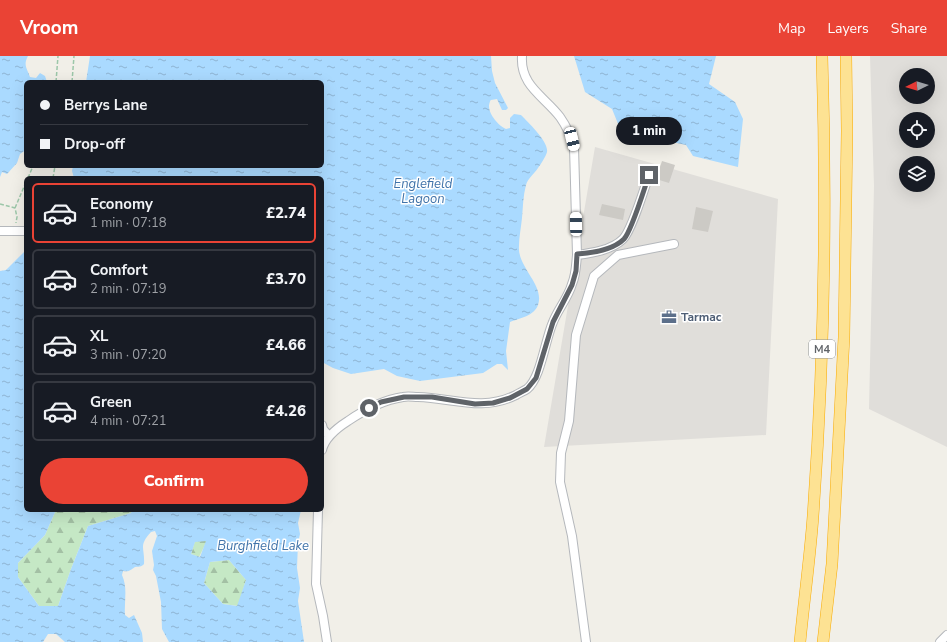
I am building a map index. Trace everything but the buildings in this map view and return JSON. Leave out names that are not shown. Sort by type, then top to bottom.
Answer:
[{"type":"highway","name":"M4","points":[[800,642],[813,516],[822,338],[824,132],[822,56]]},
{"type":"highway","name":"M4","points":[[823,642],[832,564],[844,337],[847,131],[846,56]]},
{"type":"street","points":[[324,444],[329,436],[340,426],[357,414],[381,402],[404,397],[432,397],[475,404],[493,403],[510,398],[527,389],[536,378],[553,322],[572,285],[576,271],[577,254],[574,147],[569,131],[559,116],[536,92],[523,72],[522,56]]},
{"type":"street","points":[[577,254],[588,254],[613,246],[624,238],[632,223],[649,175]]},
{"type":"street","points":[[0,231],[24,232]]},
{"type":"street","points":[[586,642],[572,536],[560,482],[562,453],[569,421],[576,335],[594,276],[618,255],[674,244]]},
{"type":"street","points":[[324,430],[329,436]]},
{"type":"street","points":[[318,512],[316,584],[328,642]]},
{"type":"street","points":[[940,642],[947,635]]},
{"type":"path","points":[[56,80],[58,56]]},
{"type":"path","points":[[72,80],[74,56]]},
{"type":"path","points":[[15,231],[16,217],[14,208],[24,186]]},
{"type":"path","points":[[0,204],[14,208]]},
{"type":"shaded area","points":[[870,56],[947,56],[947,447],[869,409],[874,186]]},
{"type":"shaded area","name":"Tarmac","points":[[595,147],[778,199],[766,435],[544,447]]},
{"type":"green space","points":[[55,512],[131,512],[88,526],[58,606],[39,606],[18,577],[18,563],[45,535]]},
{"type":"green space","points":[[195,541],[207,541],[199,557],[191,554]]},
{"type":"green space","points":[[229,560],[246,580],[238,606],[223,604],[204,583],[210,562]]},
{"type":"water","points":[[0,56],[28,56],[26,64],[30,77],[36,78],[40,73],[45,76],[46,80],[24,80],[24,151],[20,154],[17,163],[7,174],[2,172],[0,177]]},
{"type":"water","name":"Englefield Lagoon","points":[[90,56],[491,56],[492,71],[495,83],[508,108],[506,110],[502,110],[497,99],[491,100],[489,109],[493,116],[503,128],[506,129],[510,128],[510,118],[514,114],[521,115],[533,127],[547,148],[546,156],[526,185],[519,243],[522,261],[538,290],[538,305],[530,314],[510,322],[506,351],[508,370],[502,364],[497,364],[483,373],[420,381],[397,376],[384,369],[351,374],[324,363],[324,176],[73,176],[73,168],[324,168],[324,80],[86,80]]},
{"type":"water","points":[[574,56],[716,56],[709,84],[735,102],[743,119],[738,167],[693,156],[686,145],[621,131],[612,109],[585,92]]},
{"type":"water","name":"Burghfield Lake","points":[[24,252],[24,512],[55,512],[45,535],[18,563],[18,577],[39,606],[58,606],[88,526],[131,512],[301,512],[298,523],[300,534],[298,543],[297,568],[300,588],[298,601],[304,642],[169,642],[162,629],[161,602],[156,576],[153,570],[154,565],[152,551],[157,536],[155,531],[151,532],[143,544],[144,564],[129,571],[123,571],[122,575],[125,590],[125,615],[129,618],[134,615],[142,633],[143,642],[65,642],[56,634],[48,634],[43,642],[0,642],[0,271],[6,270]],"holes":[[[206,541],[200,557],[191,554],[195,542]],[[229,560],[246,580],[237,606],[223,604],[204,583],[210,562]]]},
{"type":"place","name":"Tarmac","points":[[669,317]]},
{"type":"route","points":[[369,408],[381,402],[404,397],[432,397],[475,404],[493,403],[510,398],[527,389],[536,378],[553,322],[572,285],[576,271],[577,254],[588,254],[613,246],[624,238],[632,223],[649,175]]}]
